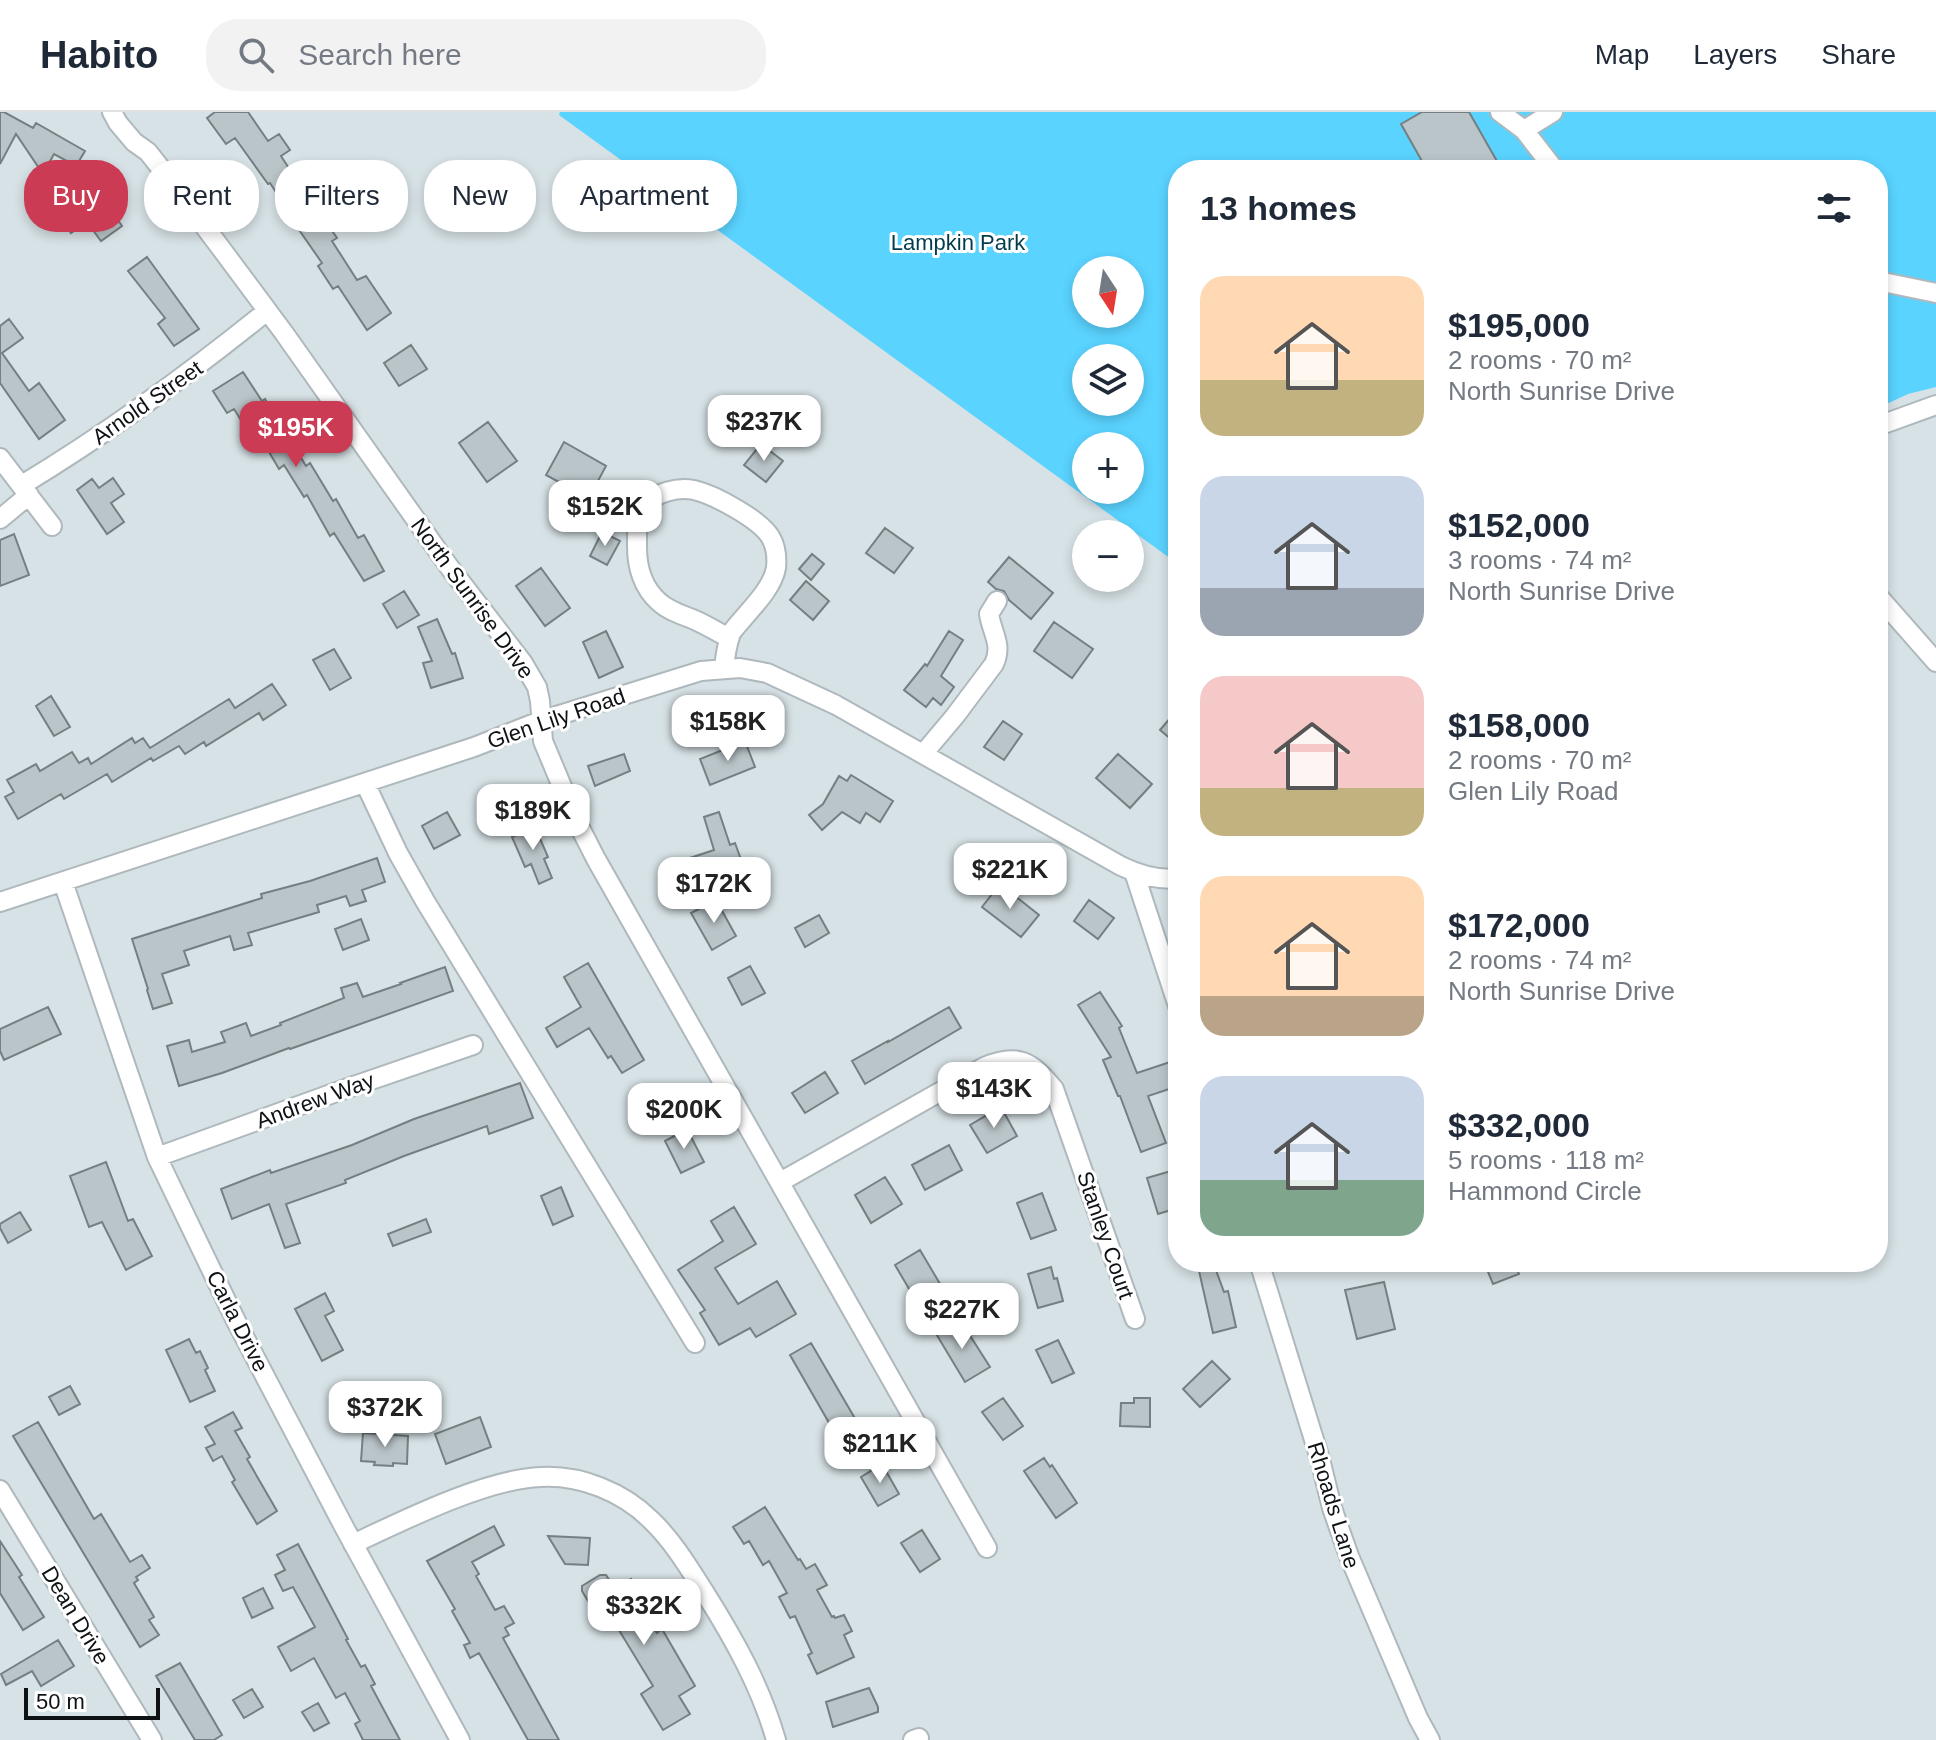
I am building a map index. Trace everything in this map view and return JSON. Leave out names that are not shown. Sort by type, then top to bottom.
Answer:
[{"type":"street","name":"North Sunrise Drive","points":[[112,112],[134,142],[148,152],[159,166],[267,311],[450,568],[523,663],[537,687],[543,741],[596,859],[987,1548]]},
{"type":"street","points":[[1500,112],[1524,130],[1547,160]]},
{"type":"street","points":[[1524,130],[1553,112]]},
{"type":"street","points":[[1888,283],[1936,293]]},
{"type":"street","name":"Arnold Street","points":[[0,519],[26,490],[170,387],[267,311]]},
{"type":"street","points":[[1888,422],[1936,405]]},
{"type":"street","points":[[0,458],[52,526]]},
{"type":"street","points":[[724,669],[731,633],[769,587],[776,569],[776,554],[771,539],[751,518],[693,490],[674,490],[654,496],[642,508],[637,524],[641,576],[659,602],[729,638]]},
{"type":"street","points":[[923,754],[998,657],[998,645],[989,614],[997,601]]},
{"type":"street","points":[[1888,607],[1936,662]]},
{"type":"street","name":"Glen Lily Road","points":[[0,902],[474,747],[540,721],[701,671],[740,668],[767,673],[836,705],[1134,872],[1168,879]]},
{"type":"street","points":[[365,783],[425,901],[695,1343]]},
{"type":"street","points":[[1134,872],[1168,976]]},
{"type":"street","name":"Carla Drive","points":[[63,882],[157,1157],[236,1321],[460,1740]]},
{"type":"street","name":"Andrew Way","points":[[157,1157],[473,1045]]},
{"type":"street","name":"Stanley Court","points":[[780,1182],[984,1067],[1000,1060],[1017,1059],[1032,1066],[1054,1089],[1135,1319]]},
{"type":"street","name":"Rhoads Lane","points":[[1262,1272],[1349,1556],[1430,1740]]},
{"type":"street","points":[[353,1544],[449,1502],[518,1480],[561,1477],[602,1488],[629,1502],[652,1521],[690,1570],[750,1672],[776,1740]]},
{"type":"street","name":"Dean Drive","points":[[0,1490],[152,1740]]},
{"type":"green space","name":"Lampkin Park","points":[[560,112],[1936,112],[1936,387],[1888,403],[1888,160],[1168,160],[1168,557],[1144,539],[1144,520],[1117,520],[1095,504],[1144,504],[1144,432],[1072,432],[1072,487],[720,232],[737,232],[737,160],[621,160],[559,115]]},
{"type":"building","points":[[0,112],[33,128],[36,123],[85,151],[80,160],[65,160],[54,154],[51,160],[34,160],[16,134],[0,164]]},
{"type":"building","points":[[215,112],[248,112],[268,141],[279,134],[290,150],[281,156],[284,160],[275,160],[275,191],[259,171],[259,160],[251,160],[235,138],[226,144],[207,118]]},
{"type":"building","points":[[1422,112],[1469,112],[1496,160],[1421,160],[1401,124]]},
{"type":"building","points":[[94,232],[114,232],[101,241]]},
{"type":"building","points":[[301,232],[333,232],[337,238],[332,241],[357,280],[366,276],[391,313],[367,330],[338,286],[333,289],[318,266],[322,263]]},
{"type":"building","points":[[147,257],[199,329],[174,346],[158,324],[165,318],[128,271]]},
{"type":"building","points":[[9,319],[23,338],[2,353],[29,391],[39,383],[65,420],[39,439],[0,383],[0,326]]},
{"type":"building","points":[[411,345],[427,369],[399,386],[384,363]]},
{"type":"building","points":[[243,372],[262,401],[265,399],[306,466],[310,463],[333,501],[336,499],[358,538],[364,535],[384,571],[364,581],[334,533],[330,536],[307,495],[304,497],[284,465],[279,469],[262,440],[256,444],[234,409],[227,413],[213,391]]},
{"type":"building","points":[[488,422],[517,461],[487,482],[459,443]]},
{"type":"building","points":[[564,442],[606,466],[572,526],[555,514],[572,489],[546,475]]},
{"type":"building","points":[[761,444],[783,461],[766,482],[744,465]]},
{"type":"building","points":[[113,478],[124,494],[111,503],[124,522],[107,534],[77,490],[92,479],[99,488]]},
{"type":"building","points":[[885,528],[913,548],[894,573],[866,553]]},
{"type":"building","points":[[602,532],[620,541],[607,565],[590,556]]},
{"type":"building","points":[[14,534],[29,575],[0,586],[0,540]]},
{"type":"building","points":[[812,554],[824,564],[811,580],[799,569]]},
{"type":"building","points":[[1009,557],[1053,593],[1031,619],[1009,600],[1004,591],[988,582]]},
{"type":"building","points":[[541,568],[570,608],[545,626],[516,586]]},
{"type":"building","points":[[806,581],[829,601],[813,620],[790,600]]},
{"type":"building","points":[[404,591],[419,615],[397,628],[383,604]]},
{"type":"building","points":[[437,619],[452,654],[455,653],[463,678],[431,688],[423,663],[432,661],[418,627]]},
{"type":"building","points":[[1054,622],[1093,649],[1072,678],[1034,651]]},
{"type":"building","points":[[606,631],[623,667],[599,678],[583,642]]},
{"type":"building","points":[[949,631],[963,640],[941,676],[954,687],[941,705],[933,698],[926,707],[904,690],[925,664],[927,666]]},
{"type":"building","points":[[334,649],[351,678],[330,690],[313,660]]},
{"type":"building","points":[[272,684],[286,705],[263,720],[259,713],[206,746],[204,742],[185,754],[179,746],[153,761],[151,758],[112,782],[107,774],[64,799],[61,794],[18,819],[5,797],[14,792],[7,780],[36,764],[40,771],[72,752],[79,763],[88,758],[91,764],[132,738],[135,743],[143,738],[150,748],[229,699],[235,708]]},
{"type":"building","points":[[51,696],[70,727],[54,736],[36,706]]},
{"type":"building","points":[[1003,721],[1022,734],[1004,760],[984,747]]},
{"type":"building","points":[[1168,721],[1168,737],[1160,730]]},
{"type":"building","points":[[745,741],[755,767],[710,785],[700,759]]},
{"type":"building","points":[[624,754],[630,771],[595,786],[588,766]]},
{"type":"building","points":[[1118,754],[1152,784],[1130,808],[1096,778]]},
{"type":"building","points":[[851,775],[893,801],[880,822],[866,813],[860,823],[842,812],[822,830],[809,815],[823,804],[839,776],[847,781]]},
{"type":"building","points":[[447,812],[460,835],[434,849],[422,826]]},
{"type":"building","points":[[719,812],[730,845],[735,843],[743,865],[697,879],[690,858],[714,850],[704,817]]},
{"type":"building","points":[[528,825],[530,829],[535,827],[548,857],[544,859],[552,878],[539,884],[531,864],[525,867],[512,837],[519,834],[518,829]]},
{"type":"building","points":[[377,858],[385,882],[362,890],[366,901],[350,906],[346,896],[317,905],[319,912],[248,933],[252,945],[234,950],[230,936],[184,951],[189,965],[162,974],[172,1003],[153,1009],[132,939]]},
{"type":"building","points":[[1000,884],[1039,915],[1021,937],[982,907]]},
{"type":"building","points":[[716,900],[736,936],[712,950],[691,913]]},
{"type":"building","points":[[1089,900],[1114,918],[1098,939],[1074,921]]},
{"type":"building","points":[[819,915],[829,933],[805,947],[795,928]]},
{"type":"building","points":[[361,919],[369,940],[343,950],[335,929]]},
{"type":"building","points":[[588,963],[644,1060],[622,1073],[611,1056],[608,1058],[589,1028],[557,1047],[546,1028],[581,1007],[564,977]]},
{"type":"building","points":[[750,966],[765,993],[742,1005],[728,978]]},
{"type":"building","points":[[445,967],[453,991],[179,1086],[167,1046],[189,1040],[192,1052],[225,1042],[221,1032],[246,1023],[251,1036],[344,998],[341,988],[357,983],[363,997]]},
{"type":"building","points":[[1100,992],[1122,1026],[1119,1028],[1137,1073],[1168,1063],[1168,1089],[1148,1096],[1166,1143],[1141,1152],[1103,1060],[1111,1057],[1078,1005]]},
{"type":"building","points":[[48,1007],[61,1034],[4,1060],[0,1051],[0,1029]]},
{"type":"building","points":[[949,1007],[961,1028],[865,1084],[852,1061]]},
{"type":"building","points":[[825,1072],[838,1093],[805,1113],[792,1093]]},
{"type":"building","points":[[520,1083],[533,1118],[489,1134],[487,1126],[286,1204],[300,1243],[285,1248],[269,1204],[232,1219],[221,1189]]},
{"type":"building","points":[[1001,1107],[1017,1136],[987,1153],[970,1125]]},
{"type":"building","points":[[687,1129],[704,1162],[681,1173],[665,1141]]},
{"type":"building","points":[[949,1145],[962,1170],[925,1190],[912,1165]]},
{"type":"building","points":[[106,1162],[128,1221],[133,1219],[152,1256],[126,1270],[102,1222],[89,1227],[70,1176]]},
{"type":"building","points":[[1168,1172],[1168,1211],[1158,1214],[1147,1178]]},
{"type":"building","points":[[885,1177],[902,1204],[871,1223],[855,1195]]},
{"type":"building","points":[[561,1187],[573,1216],[553,1225],[541,1196]]},
{"type":"building","points":[[1042,1193],[1056,1230],[1031,1239],[1017,1203]]},
{"type":"building","points":[[734,1207],[756,1244],[715,1268],[738,1304],[777,1281],[796,1314],[756,1337],[750,1328],[719,1345],[700,1313],[705,1310],[678,1270],[723,1241],[711,1221]]},
{"type":"building","points":[[20,1212],[31,1230],[8,1243],[0,1224]]},
{"type":"building","points":[[426,1219],[431,1232],[393,1246],[388,1234]]},
{"type":"building","points":[[920,1250],[943,1289],[918,1304],[895,1265]]},
{"type":"building","points":[[1051,1267],[1063,1301],[1038,1308],[1028,1274]]},
{"type":"building","points":[[1199,1272],[1217,1272],[1224,1292],[1228,1291],[1236,1327],[1213,1333]]},
{"type":"building","points":[[1488,1272],[1518,1272],[1519,1274],[1493,1284]]},
{"type":"building","points":[[1384,1282],[1395,1329],[1357,1339],[1345,1290]]},
{"type":"building","points":[[325,1293],[334,1311],[325,1316],[343,1350],[322,1361],[295,1309]]},
{"type":"building","points":[[955,1320],[964,1333],[967,1331],[990,1367],[965,1382],[935,1332]]},
{"type":"building","points":[[189,1339],[196,1353],[200,1351],[215,1391],[190,1402],[166,1350]]},
{"type":"building","points":[[1058,1340],[1074,1373],[1052,1383],[1036,1350]]},
{"type":"building","points":[[811,1343],[864,1434],[843,1447],[790,1355]]},
{"type":"building","points":[[1212,1361],[1230,1379],[1200,1407],[1183,1389]]},
{"type":"building","points":[[70,1386],[80,1404],[59,1415],[49,1397]]},
{"type":"building","points":[[1003,1398],[1023,1426],[1003,1440],[982,1412]]},
{"type":"building","points":[[1134,1398],[1150,1398],[1150,1427],[1120,1426],[1121,1403],[1134,1403]]},
{"type":"building","points":[[233,1412],[242,1428],[235,1431],[250,1457],[247,1459],[277,1511],[257,1524],[232,1482],[235,1480],[222,1456],[213,1461],[206,1448],[215,1444],[205,1427]]},
{"type":"building","points":[[480,1417],[491,1447],[446,1464],[435,1434]]},
{"type":"building","points":[[38,1422],[94,1519],[101,1514],[130,1562],[142,1555],[150,1568],[136,1577],[138,1580],[134,1583],[154,1617],[149,1620],[159,1635],[140,1647],[13,1436]]},
{"type":"building","points":[[363,1433],[408,1436],[407,1464],[374,1465],[375,1462],[361,1461]]},
{"type":"building","points":[[1044,1458],[1077,1503],[1056,1518],[1024,1471]]},
{"type":"building","points":[[882,1464],[899,1494],[878,1506],[861,1477]]},
{"type":"building","points":[[765,1507],[798,1560],[806,1569],[815,1564],[827,1585],[817,1590],[832,1617],[844,1615],[852,1631],[844,1635],[854,1657],[817,1674],[808,1655],[812,1653],[795,1616],[790,1618],[779,1597],[787,1593],[769,1561],[763,1565],[749,1541],[744,1544],[733,1527]]},
{"type":"building","points":[[494,1526],[504,1545],[472,1562],[479,1574],[476,1576],[495,1610],[504,1606],[514,1623],[505,1628],[509,1635],[503,1638],[559,1740],[528,1740],[479,1653],[470,1658],[464,1645],[470,1643],[452,1611],[455,1609],[427,1561]]},
{"type":"building","points":[[922,1530],[940,1559],[920,1572],[901,1543]]},
{"type":"building","points":[[548,1536],[590,1538],[588,1565],[565,1564]]},
{"type":"building","points":[[0,1541],[44,1617],[23,1630],[0,1593]]},
{"type":"building","points":[[298,1544],[346,1640],[375,1684],[371,1686],[400,1740],[363,1740],[355,1724],[360,1721],[345,1693],[336,1698],[314,1658],[291,1671],[278,1647],[315,1627],[293,1587],[283,1591],[275,1575],[285,1570],[277,1555]]},
{"type":"building","points":[[600,1575],[606,1575],[615,1589],[631,1579],[643,1598],[637,1601],[657,1633],[662,1629],[695,1686],[679,1696],[690,1714],[663,1730],[641,1694],[653,1686],[611,1617],[601,1623],[582,1591],[582,1586]]},
{"type":"building","points":[[263,1588],[273,1608],[252,1618],[243,1598]]},
{"type":"building","points":[[58,1640],[74,1666],[41,1686],[32,1671],[6,1685],[1,1674]]},
{"type":"building","points":[[180,1663],[222,1735],[214,1740],[195,1740],[156,1676]]},
{"type":"building","points":[[869,1688],[878,1712],[833,1727],[826,1702]]},
{"type":"building","points":[[252,1689],[263,1707],[244,1718],[233,1700]]},
{"type":"building","points":[[318,1703],[329,1723],[314,1731],[302,1712]]}]
